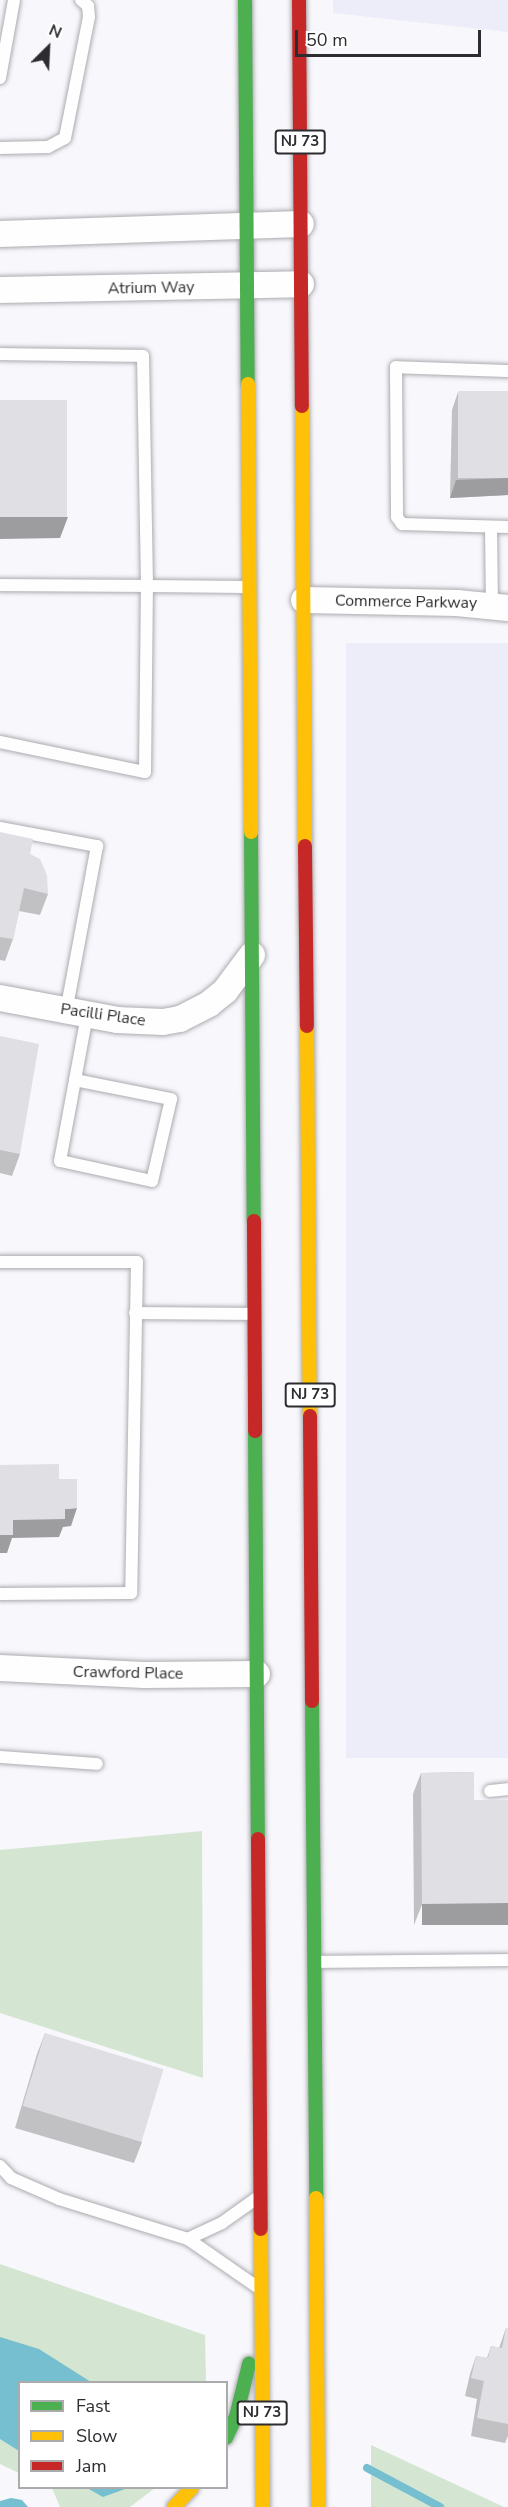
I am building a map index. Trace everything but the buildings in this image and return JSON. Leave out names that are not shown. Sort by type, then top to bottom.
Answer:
[{"type":"highway","name":"NJ 73","points":[[245,0],[263,2507]]},
{"type":"highway","name":"NJ 73","points":[[299,0],[318,2507]]},
{"type":"highway","points":[[228,2434],[236,2417],[261,2319]]},
{"type":"highway","points":[[174,2507],[190,2489]]},
{"type":"street","points":[[0,234],[301,224]]},
{"type":"street","name":"Atrium Way","points":[[0,290],[301,284]]},
{"type":"street","name":"Commerce Parkway","points":[[304,600],[500,606]]},
{"type":"street","name":"Pacilli Place","points":[[0,998],[142,1023],[180,1019],[202,1009],[225,991],[252,955]]},
{"type":"street","name":"Crawford Place","points":[[0,1668],[144,1675],[257,1674]]},
{"type":"lane","points":[[0,78],[14,0]]},
{"type":"lane","points":[[0,148],[48,147],[65,138],[89,17],[88,6],[81,0]]},
{"type":"lane","points":[[0,354],[142,356],[147,586],[145,772],[0,742]]},
{"type":"lane","points":[[508,371],[396,367],[397,517],[402,524],[410,526],[508,527]]},
{"type":"lane","points":[[491,527],[500,606]]},
{"type":"lane","points":[[0,585],[249,587]]},
{"type":"lane","points":[[0,828],[97,846],[76,1013],[75,1080],[60,1161],[153,1181],[171,1099],[75,1080]]},
{"type":"lane","points":[[0,1262],[136,1262],[131,1593],[0,1594]]},
{"type":"lane","points":[[135,1313],[254,1314]]},
{"type":"lane","points":[[0,1757],[97,1764]]},
{"type":"lane","points":[[490,1791],[508,1789]]},
{"type":"lane","points":[[314,1962],[508,1960]]},
{"type":"lane","points":[[0,2166],[11,2178],[58,2199],[188,2239],[226,2269],[261,2289]]},
{"type":"lane","points":[[188,2239],[222,2223],[260,2196]]},
{"type":"shaded area","points":[[333,0],[508,0],[508,32],[333,13]]},
{"type":"shaded area","points":[[346,643],[508,643],[508,1758],[346,1758]]},
{"type":"green space","points":[[202,1831],[203,2078],[0,2013],[0,1850]]},
{"type":"green space","points":[[0,2264],[205,2335],[206,2381],[18,2381],[18,2473],[0,2464]]},
{"type":"green space","points":[[371,2445],[504,2507],[371,2507]]},
{"type":"green space","points":[[52,2489],[154,2489],[130,2507],[60,2507]]},
{"type":"water","points":[[0,2337],[39,2349],[89,2381],[18,2381],[18,2450],[0,2439]]},
{"type":"water","points":[[89,2489],[125,2489],[103,2497]]},
{"type":"water","points":[[11,2498],[22,2500],[28,2507],[0,2507],[0,2501]]},
{"type":"waterway","points":[[367,2468],[440,2507]]},
{"type":"traffic: fast","points":[[245,0],[248,384]]},
{"type":"traffic: fast","points":[[251,832],[254,1221]]},
{"type":"traffic: fast","points":[[255,1431],[258,1839]]},
{"type":"traffic: fast","points":[[312,1701],[316,2198]]},
{"type":"traffic: fast","points":[[228,2434],[236,2417],[249,2364]]},
{"type":"traffic: slow","points":[[248,384],[251,832]]},
{"type":"traffic: slow","points":[[302,406],[305,846]]},
{"type":"traffic: slow","points":[[307,1026],[310,1416]]},
{"type":"traffic: slow","points":[[316,2198],[318,2507]]},
{"type":"traffic: slow","points":[[261,2229],[263,2507]]},
{"type":"traffic: slow","points":[[174,2507],[191,2489]]},
{"type":"traffic: jam","points":[[299,0],[302,406]]},
{"type":"traffic: jam","points":[[305,846],[307,1026]]},
{"type":"traffic: jam","points":[[254,1221],[255,1431]]},
{"type":"traffic: jam","points":[[310,1416],[312,1701]]},
{"type":"traffic: jam","points":[[258,1839],[261,2229]]}]
